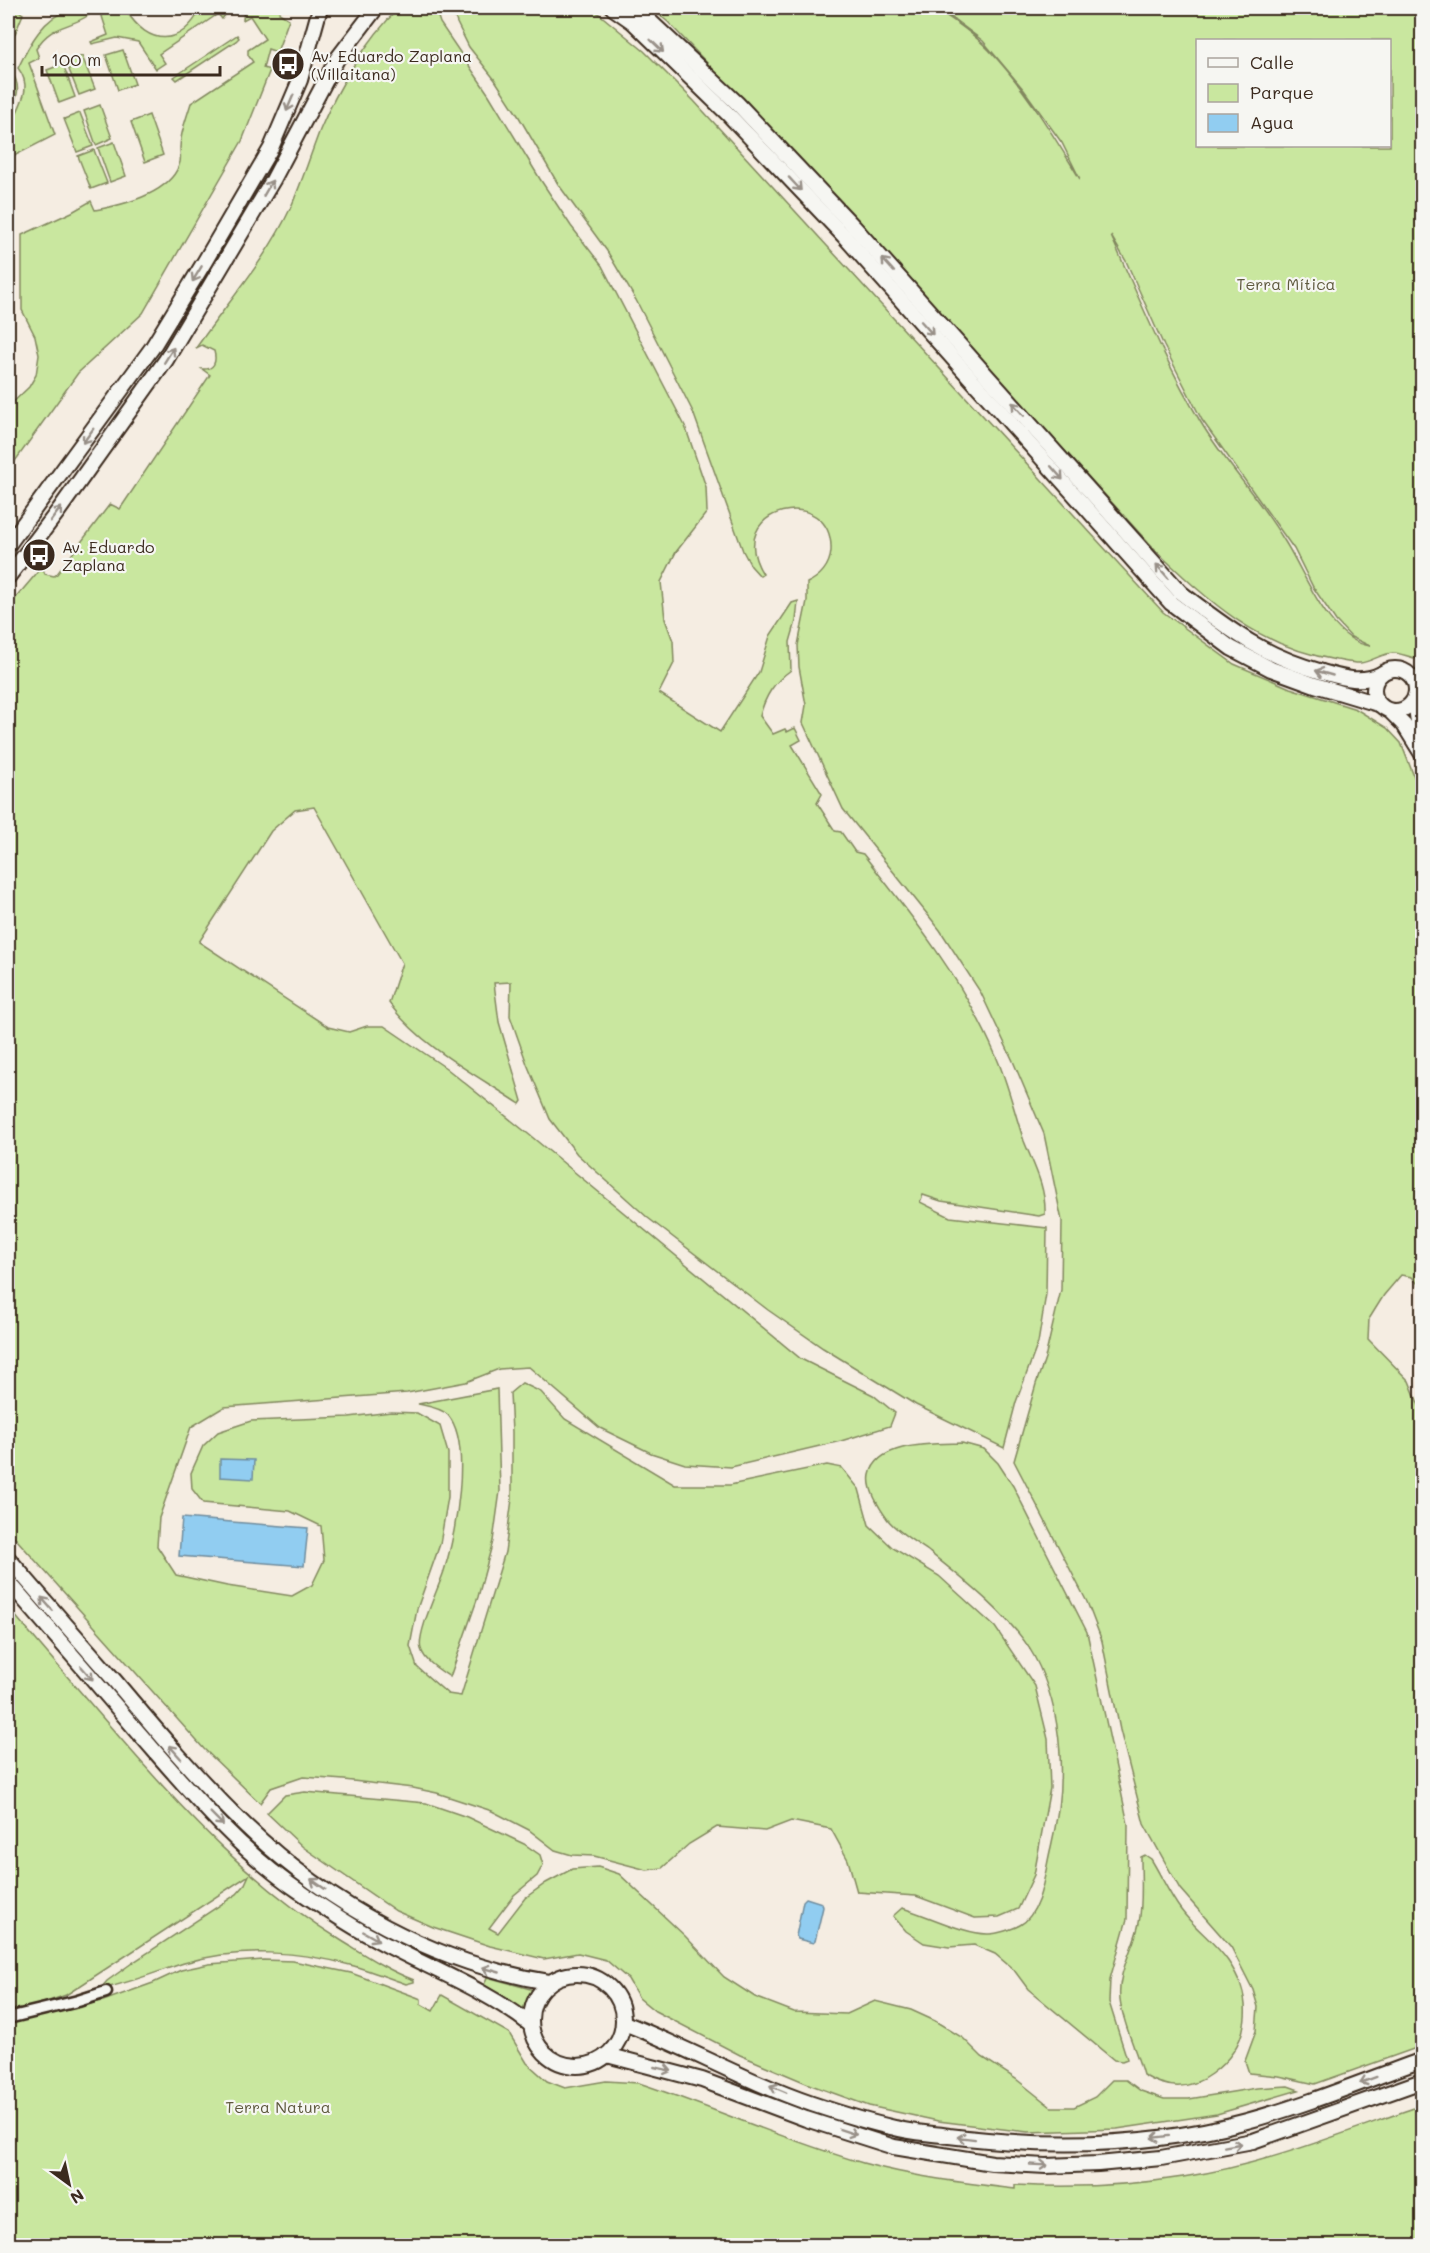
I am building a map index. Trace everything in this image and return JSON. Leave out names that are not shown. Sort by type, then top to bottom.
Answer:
[{"type":"main road","points":[[8,545],[152,348],[253,179],[271,148],[300,80],[320,8]]},
{"type":"main road","points":[[8,577],[166,360],[273,180],[338,59],[376,8]]},
{"type":"main road","points":[[613,8],[633,22],[727,113],[844,236],[1171,603],[1232,648],[1271,669],[1396,712],[1408,708],[1415,699]]},
{"type":"main road","points":[[636,8],[737,103],[854,227],[1180,593],[1240,637],[1269,654],[1302,666],[1348,679],[1364,680],[1395,669],[1405,671],[1417,687],[1415,699],[1422,752]]},
{"type":"main road","points":[[1381,674],[1374,685],[1374,692],[1384,707],[1404,725],[1422,752]]},
{"type":"main road","points":[[8,1558],[221,1802],[273,1850],[340,1900],[407,1938],[483,1968],[510,1976],[549,1982]]},
{"type":"main road","points":[[8,1581],[180,1779],[240,1842],[264,1863],[298,1890],[372,1937],[476,1989],[531,2025]]},
{"type":"main road","points":[[583,1973],[597,1977],[617,1996],[623,2009],[624,2024],[618,2041],[607,2055],[587,2065],[565,2065],[545,2054],[537,2044],[531,2025],[532,2008],[536,1997],[549,1982],[569,1974],[583,1973]]},
{"type":"main road","points":[[624,2024],[657,2036],[683,2050],[810,2103],[896,2129],[997,2142],[1050,2144],[1098,2142],[1161,2137],[1200,2130],[1245,2121],[1309,2101],[1422,2060]]},
{"type":"main road","points":[[607,2055],[702,2080],[806,2119],[894,2147],[992,2163],[1046,2166],[1161,2158],[1253,2141],[1422,2081]]},
{"type":"street","points":[[8,2018],[106,1992]]},
{"type":"green space","points":[[201,8],[225,8],[225,15],[222,19],[218,14],[159,54],[165,63],[156,69],[138,42],[117,38],[92,44],[91,42],[108,35],[100,10],[126,10],[144,31],[165,38],[175,36],[184,30]]},
{"type":"green space","points":[[244,8],[281,8],[279,13],[289,19],[277,52],[268,49],[263,68],[270,70],[242,141],[143,313],[78,373],[8,471],[8,407],[29,387],[36,375],[39,355],[35,336],[22,310],[22,235],[91,201],[95,210],[119,205],[145,196],[167,182],[175,173],[180,162],[181,137],[191,103],[253,62],[248,55],[248,50],[265,39],[250,16],[243,20]]},
{"type":"green space","points":[[399,8],[435,8],[440,23],[489,95],[540,179],[571,226],[602,266],[685,426],[706,487],[707,512],[676,552],[661,582],[665,619],[673,641],[674,663],[659,693],[720,732],[759,672],[770,636],[792,603],[798,601],[796,621],[790,642],[791,670],[771,690],[760,716],[773,734],[795,728],[801,740],[792,745],[822,794],[817,803],[835,831],[841,832],[855,852],[863,854],[900,901],[936,950],[968,1000],[1004,1075],[1024,1141],[1044,1195],[1045,1214],[1039,1216],[941,1201],[923,1195],[920,1202],[950,1217],[1047,1228],[1046,1294],[1038,1343],[1016,1402],[1004,1448],[916,1405],[823,1348],[768,1310],[648,1218],[577,1154],[550,1119],[527,1064],[510,1016],[511,982],[494,983],[499,1022],[522,1101],[520,1104],[450,1059],[402,1019],[389,1003],[402,963],[314,807],[295,810],[271,831],[199,942],[328,1027],[349,1032],[367,1026],[384,1026],[446,1068],[801,1359],[873,1395],[895,1413],[890,1426],[841,1441],[731,1467],[685,1464],[651,1453],[600,1428],[529,1367],[499,1369],[466,1382],[407,1393],[224,1407],[191,1427],[159,1518],[157,1546],[176,1575],[292,1596],[312,1585],[324,1560],[321,1526],[290,1511],[203,1503],[192,1489],[191,1473],[203,1446],[218,1432],[251,1421],[349,1417],[391,1412],[417,1413],[440,1426],[448,1453],[448,1497],[440,1544],[417,1609],[410,1646],[417,1667],[448,1694],[461,1696],[505,1552],[512,1499],[510,1393],[522,1383],[541,1392],[565,1419],[675,1485],[730,1485],[827,1465],[842,1468],[859,1489],[869,1525],[893,1548],[939,1576],[995,1627],[1035,1686],[1048,1739],[1050,1788],[1034,1875],[1018,1909],[999,1917],[975,1918],[916,1896],[857,1892],[848,1860],[831,1829],[791,1821],[765,1831],[717,1827],[689,1844],[662,1868],[647,1870],[594,1856],[572,1855],[555,1850],[529,1830],[492,1811],[437,1793],[413,1788],[303,1777],[271,1788],[260,1803],[204,1749],[8,1530],[8,607],[42,567],[45,574],[54,576],[57,574],[110,504],[120,509],[210,375],[202,369],[212,367],[214,364],[214,351],[202,345],[196,348],[271,244],[291,207],[320,130],[335,98],[364,49]]},
{"type":"green space","points":[[452,8],[590,8],[598,13],[644,51],[694,101],[1163,612],[1234,664],[1290,688],[1356,709],[1387,728],[1401,743],[1415,779],[1422,808],[1422,1289],[1412,1277],[1401,1275],[1384,1295],[1369,1319],[1368,1339],[1409,1381],[1422,1413],[1422,2046],[1315,2084],[1279,2076],[1249,2073],[1245,2061],[1256,2031],[1258,2007],[1253,1990],[1231,1947],[1180,1889],[1144,1824],[1120,1730],[1102,1641],[1087,1602],[1014,1461],[1045,1358],[1061,1290],[1062,1221],[1044,1134],[981,993],[940,930],[843,809],[803,723],[806,705],[799,667],[798,645],[807,601],[807,583],[824,570],[829,561],[831,551],[827,530],[816,516],[800,510],[782,511],[767,519],[756,532],[754,551],[763,574],[760,576],[751,566],[743,551],[693,412],[636,300],[607,251],[558,184],[495,80],[469,47]]},
{"type":"green space","name":"Terra Mítica","points":[[651,8],[934,8],[970,32],[1015,80],[1080,179],[1062,143],[1024,90],[983,41],[939,8],[1422,8],[1422,668],[1417,659],[1395,653],[1357,663],[1308,653],[1258,633],[1236,620],[1195,587],[1154,549],[840,203],[668,22]],"holes":[[[1111,236],[1126,261],[1164,346],[1202,420],[1294,549],[1313,587],[1336,621],[1351,637],[1370,646],[1355,641],[1330,618],[1274,525],[1200,421],[1164,353]]]},
{"type":"green space","points":[[16,9],[23,14],[8,51],[14,32],[8,28],[8,23]]},
{"type":"green space","points":[[70,9],[89,11],[89,15],[48,35],[36,49],[39,58],[29,63],[55,135],[16,155],[8,150],[8,139],[10,127],[24,94],[25,85],[18,68],[38,32],[52,18]]},
{"type":"green space","points":[[237,35],[239,38],[236,41],[177,80],[174,77]]},
{"type":"green space","points":[[123,50],[135,84],[118,90],[106,55]]},
{"type":"green space","points":[[82,56],[95,89],[79,95],[66,62]]},
{"type":"green space","points":[[63,64],[75,97],[59,103],[47,70]]},
{"type":"green space","points":[[14,76],[17,91],[8,115],[8,92]]},
{"type":"green space","points":[[100,105],[112,138],[96,145],[84,111]]},
{"type":"green space","points":[[80,113],[93,146],[77,152],[64,119]]},
{"type":"green space","points":[[149,115],[163,155],[145,162],[131,122]]},
{"type":"green space","points":[[114,142],[126,176],[110,182],[98,148]]},
{"type":"green space","points":[[94,150],[107,183],[91,189],[78,156]]},
{"type":"green space","points":[[497,1389],[500,1491],[493,1541],[478,1597],[450,1677],[426,1658],[420,1642],[444,1571],[453,1536],[460,1491],[459,1447],[455,1429],[448,1415],[438,1409],[418,1404]]},
{"type":"green space","points":[[962,1443],[984,1449],[998,1463],[1013,1486],[1087,1632],[1128,1824],[1127,1919],[1110,1979],[1109,2002],[1127,2059],[1122,2061],[1114,2060],[1028,1989],[1014,1970],[995,1954],[974,1945],[949,1947],[924,1943],[906,1931],[893,1916],[902,1908],[958,1928],[989,1934],[1020,1925],[1033,1911],[1038,1901],[1056,1823],[1060,1775],[1057,1726],[1052,1702],[1034,1656],[1013,1627],[986,1599],[888,1520],[878,1505],[870,1486],[870,1475],[875,1464],[895,1450],[923,1445]]},
{"type":"green space","points":[[8,1607],[146,1767],[197,1822],[251,1874],[310,1920],[368,1957],[414,1982],[406,1984],[354,1966],[313,1957],[248,1953],[184,1963],[100,1989],[132,1963],[237,1894],[249,1875],[66,1995],[8,2013]]},
{"type":"green space","points":[[305,1792],[426,1803],[467,1817],[524,1844],[540,1855],[543,1865],[537,1876],[514,1895],[489,1928],[498,1933],[525,1898],[546,1883],[572,1869],[598,1867],[619,1874],[685,1936],[724,1977],[755,1997],[794,2012],[847,2014],[875,2001],[911,2010],[963,2038],[982,2057],[1016,2079],[1051,2107],[1074,2107],[1095,2097],[1112,2080],[1126,2080],[1141,2091],[1164,2099],[1189,2099],[1257,2088],[1288,2086],[1299,2090],[1217,2114],[1117,2129],[1028,2132],[938,2121],[869,2106],[740,2055],[655,2011],[639,1998],[628,1979],[606,1960],[578,1953],[544,1959],[490,1946],[433,1927],[396,1911],[303,1847],[267,1813],[285,1795]]},
{"type":"green space","points":[[1145,1855],[1151,1859],[1181,1910],[1228,1961],[1237,1976],[1245,2006],[1245,2021],[1234,2050],[1211,2074],[1186,2085],[1169,2085],[1143,2075],[1120,1999],[1123,1970],[1139,1923],[1141,1857]]},
{"type":"green space","name":"Terra Natura","points":[[263,1960],[293,1961],[351,1973],[421,1999],[421,2004],[433,2011],[442,1995],[509,2033],[527,2063],[547,2081],[565,2088],[606,2081],[639,2083],[806,2145],[863,2163],[920,2176],[1015,2189],[1015,2185],[1099,2186],[1214,2172],[1305,2147],[1422,2105],[1422,2245],[8,2246],[8,2021],[103,2001],[181,1970],[209,1964]]},
{"type":"green space","points":[[487,1977],[534,1990],[526,2005],[526,2011],[484,1985]]},
{"type":"water","points":[[220,1459],[254,1460],[253,1479],[220,1477]]},
{"type":"water","points":[[182,1518],[308,1528],[304,1566],[179,1556]]},
{"type":"water","points":[[806,1898],[822,1903],[823,1907],[813,1943],[798,1939],[796,1936],[803,1901]]},
{"type":"place","name":"Av. Eduardo Zaplana (Villaitana)","points":[[288,64]]},
{"type":"place","name":"Av. Eduardo Zaplana","points":[[39,555]]}]
